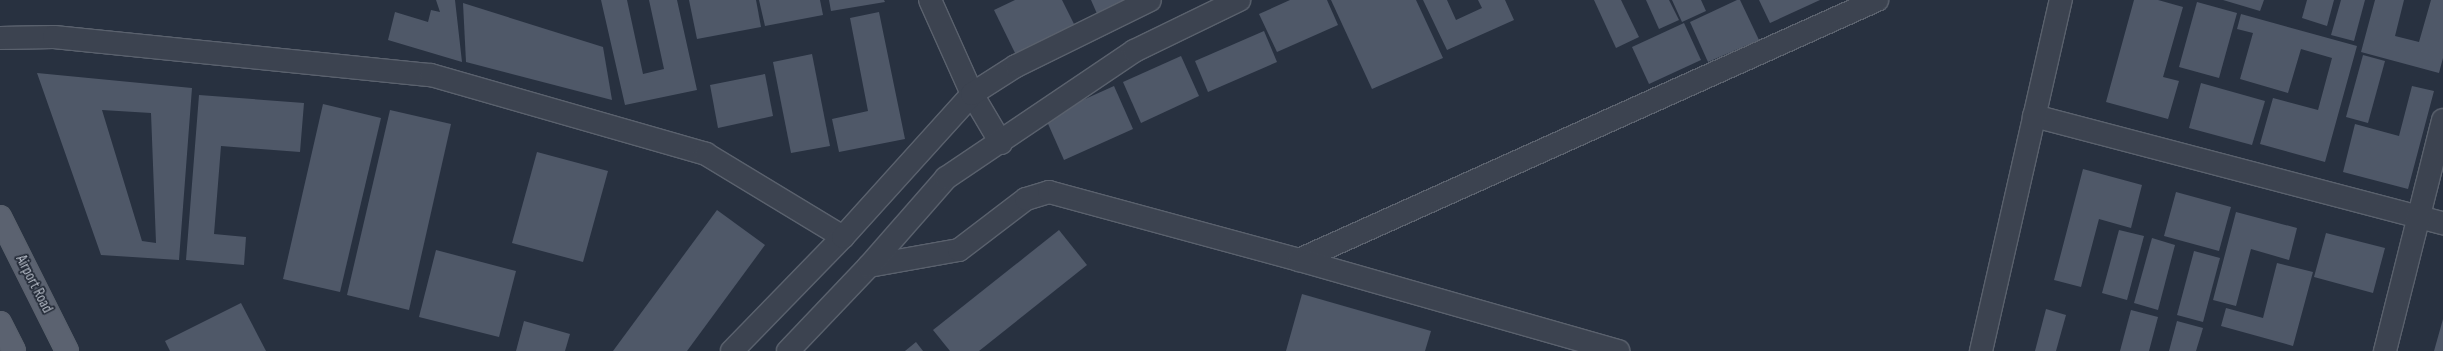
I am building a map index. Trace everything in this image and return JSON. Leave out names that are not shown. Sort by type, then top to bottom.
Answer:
[{"type":"main road","name":"Airport Road","points":[[0,216],[67,351]]},
{"type":"main road","points":[[0,323],[14,351]]},
{"type":"street","points":[[930,0],[972,94],[1001,143]]},
{"type":"street","points":[[732,351],[843,237],[972,94],[1016,66],[1150,0]]},
{"type":"street","points":[[788,351],[869,266],[946,178],[1001,143],[1134,51],[1239,0]]},
{"type":"street","points":[[1299,260],[1877,0]]},
{"type":"street","points":[[1981,351],[2061,0]]},
{"type":"street","points":[[0,38],[54,37],[431,75],[706,154],[843,237]]},
{"type":"street","points":[[2034,116],[2443,223]]},
{"type":"street","points":[[2385,351],[2443,120]]},
{"type":"street","points":[[869,266],[959,250],[1026,199],[1049,192],[1299,260],[1618,351]]},
{"type":"building","points":[[436,0],[455,0],[462,62],[388,40],[395,12],[428,22],[431,10],[440,12]]},
{"type":"building","points":[[601,0],[627,0],[643,74],[664,69],[649,0],[677,0],[697,90],[625,105]]},
{"type":"building","points":[[689,0],[756,0],[761,27],[697,39]]},
{"type":"building","points":[[759,0],[820,0],[823,15],[765,26]]},
{"type":"building","points":[[829,0],[884,0],[885,2],[831,11]]},
{"type":"building","points":[[1015,0],[1062,0],[1075,26],[1016,55],[994,10]]},
{"type":"building","points":[[1091,0],[1133,0],[1098,16]]},
{"type":"building","points":[[1290,0],[1327,0],[1338,25],[1277,52],[1259,14]]},
{"type":"building","points":[[1331,0],[1416,0],[1443,58],[1372,89]]},
{"type":"building","points":[[1423,0],[1447,0],[1456,20],[1482,8],[1478,0],[1505,0],[1514,20],[1447,50]]},
{"type":"building","points":[[1594,0],[1621,0],[1639,37],[1616,48]]},
{"type":"building","points":[[1646,0],[1669,0],[1679,20],[1659,29]]},
{"type":"building","points":[[1672,0],[1701,0],[1706,11],[1682,22]]},
{"type":"building","points":[[1737,0],[1740,0],[1759,40],[1708,62],[1690,22]]},
{"type":"building","points":[[1759,0],[1820,0],[1770,23]]},
{"type":"building","points":[[2134,0],[2158,0],[2183,7],[2163,77],[2179,81],[2168,119],[2106,102]]},
{"type":"building","points":[[2223,0],[2264,0],[2260,11]]},
{"type":"building","points":[[2307,0],[2334,0],[2327,26],[2302,18]]},
{"type":"building","points":[[2341,0],[2365,0],[2354,41],[2331,35]]},
{"type":"building","points":[[2375,0],[2404,0],[2395,36],[2419,42],[2431,0],[2443,0],[2443,58],[2439,73],[2361,52]]},
{"type":"building","points":[[2197,2],[2237,13],[2219,78],[2179,67]]},
{"type":"building","points":[[463,3],[603,47],[612,100],[466,62]]},
{"type":"building","points":[[879,12],[905,139],[839,152],[832,119],[868,111],[850,18]]},
{"type":"building","points":[[2241,14],[2357,46],[2325,162],[2260,144],[2273,98],[2318,110],[2332,58],[2301,49],[2288,93],[2240,79],[2253,33],[2237,29]]},
{"type":"building","points":[[1684,23],[1701,60],[1649,84],[1632,47]]},
{"type":"building","points":[[1264,31],[1277,62],[1208,92],[1195,61]]},
{"type":"building","points":[[812,54],[830,146],[791,153],[773,62]]},
{"type":"building","points":[[2363,55],[2385,61],[2368,123],[2346,117]]},
{"type":"building","points":[[1181,56],[1199,96],[1141,123],[1123,82]]},
{"type":"building","points":[[37,73],[192,88],[179,260],[101,255]],"holes":[[[102,110],[151,113],[156,243],[142,241]]]},
{"type":"building","points":[[765,74],[773,116],[718,128],[710,85]]},
{"type":"building","points":[[2201,83],[2265,101],[2252,145],[2189,128]]},
{"type":"building","points":[[1114,86],[1133,129],[1064,160],[1045,117]]},
{"type":"building","points":[[2412,86],[2434,91],[2408,189],[2343,172],[2355,124],[2399,136]]},
{"type":"building","points":[[199,95],[304,103],[300,152],[221,146],[214,234],[246,237],[244,265],[186,260]]},
{"type":"building","points":[[323,104],[381,118],[340,292],[283,279]]},
{"type":"building","points":[[390,110],[451,124],[409,310],[347,295]]},
{"type":"building","points":[[537,152],[608,171],[583,262],[512,243]]},
{"type":"building","points":[[2083,169],[2142,185],[2131,228],[2099,219],[2081,287],[2054,280]]},
{"type":"building","points":[[2176,192],[2231,207],[2219,251],[2164,236]]},
{"type":"building","points":[[717,210],[765,245],[687,351],[613,351]]},
{"type":"building","points":[[2236,212],[2297,228],[2289,260],[2251,249],[2236,306],[2213,300]]},
{"type":"building","points":[[1059,230],[1087,265],[979,351],[950,351],[933,330]]},
{"type":"building","points":[[2119,230],[2144,236],[2127,300],[2102,293]]},
{"type":"building","points":[[2326,233],[2385,248],[2373,293],[2314,277]]},
{"type":"building","points":[[2152,238],[2175,245],[2158,310],[2134,303]]},
{"type":"building","points":[[436,250],[516,271],[499,337],[419,317]]},
{"type":"building","points":[[2194,251],[2220,258],[2203,322],[2177,315]]},
{"type":"building","points":[[2277,263],[2313,272],[2293,346],[2221,326],[2226,308],[2263,318]]},
{"type":"building","points":[[1302,294],[1431,331],[1425,351],[1286,351]]},
{"type":"building","points":[[241,303],[266,351],[170,351],[165,341]]},
{"type":"building","points":[[2046,309],[2066,315],[2056,351],[2035,351]]},
{"type":"building","points":[[2131,310],[2158,317],[2149,351],[2120,351]]},
{"type":"building","points":[[2443,319],[2443,351],[2434,351]]},
{"type":"building","points":[[524,321],[570,334],[565,351],[516,351]]},
{"type":"building","points":[[2177,321],[2203,328],[2196,351],[2169,351]]},
{"type":"building","points":[[916,342],[923,351],[905,351]]}]
